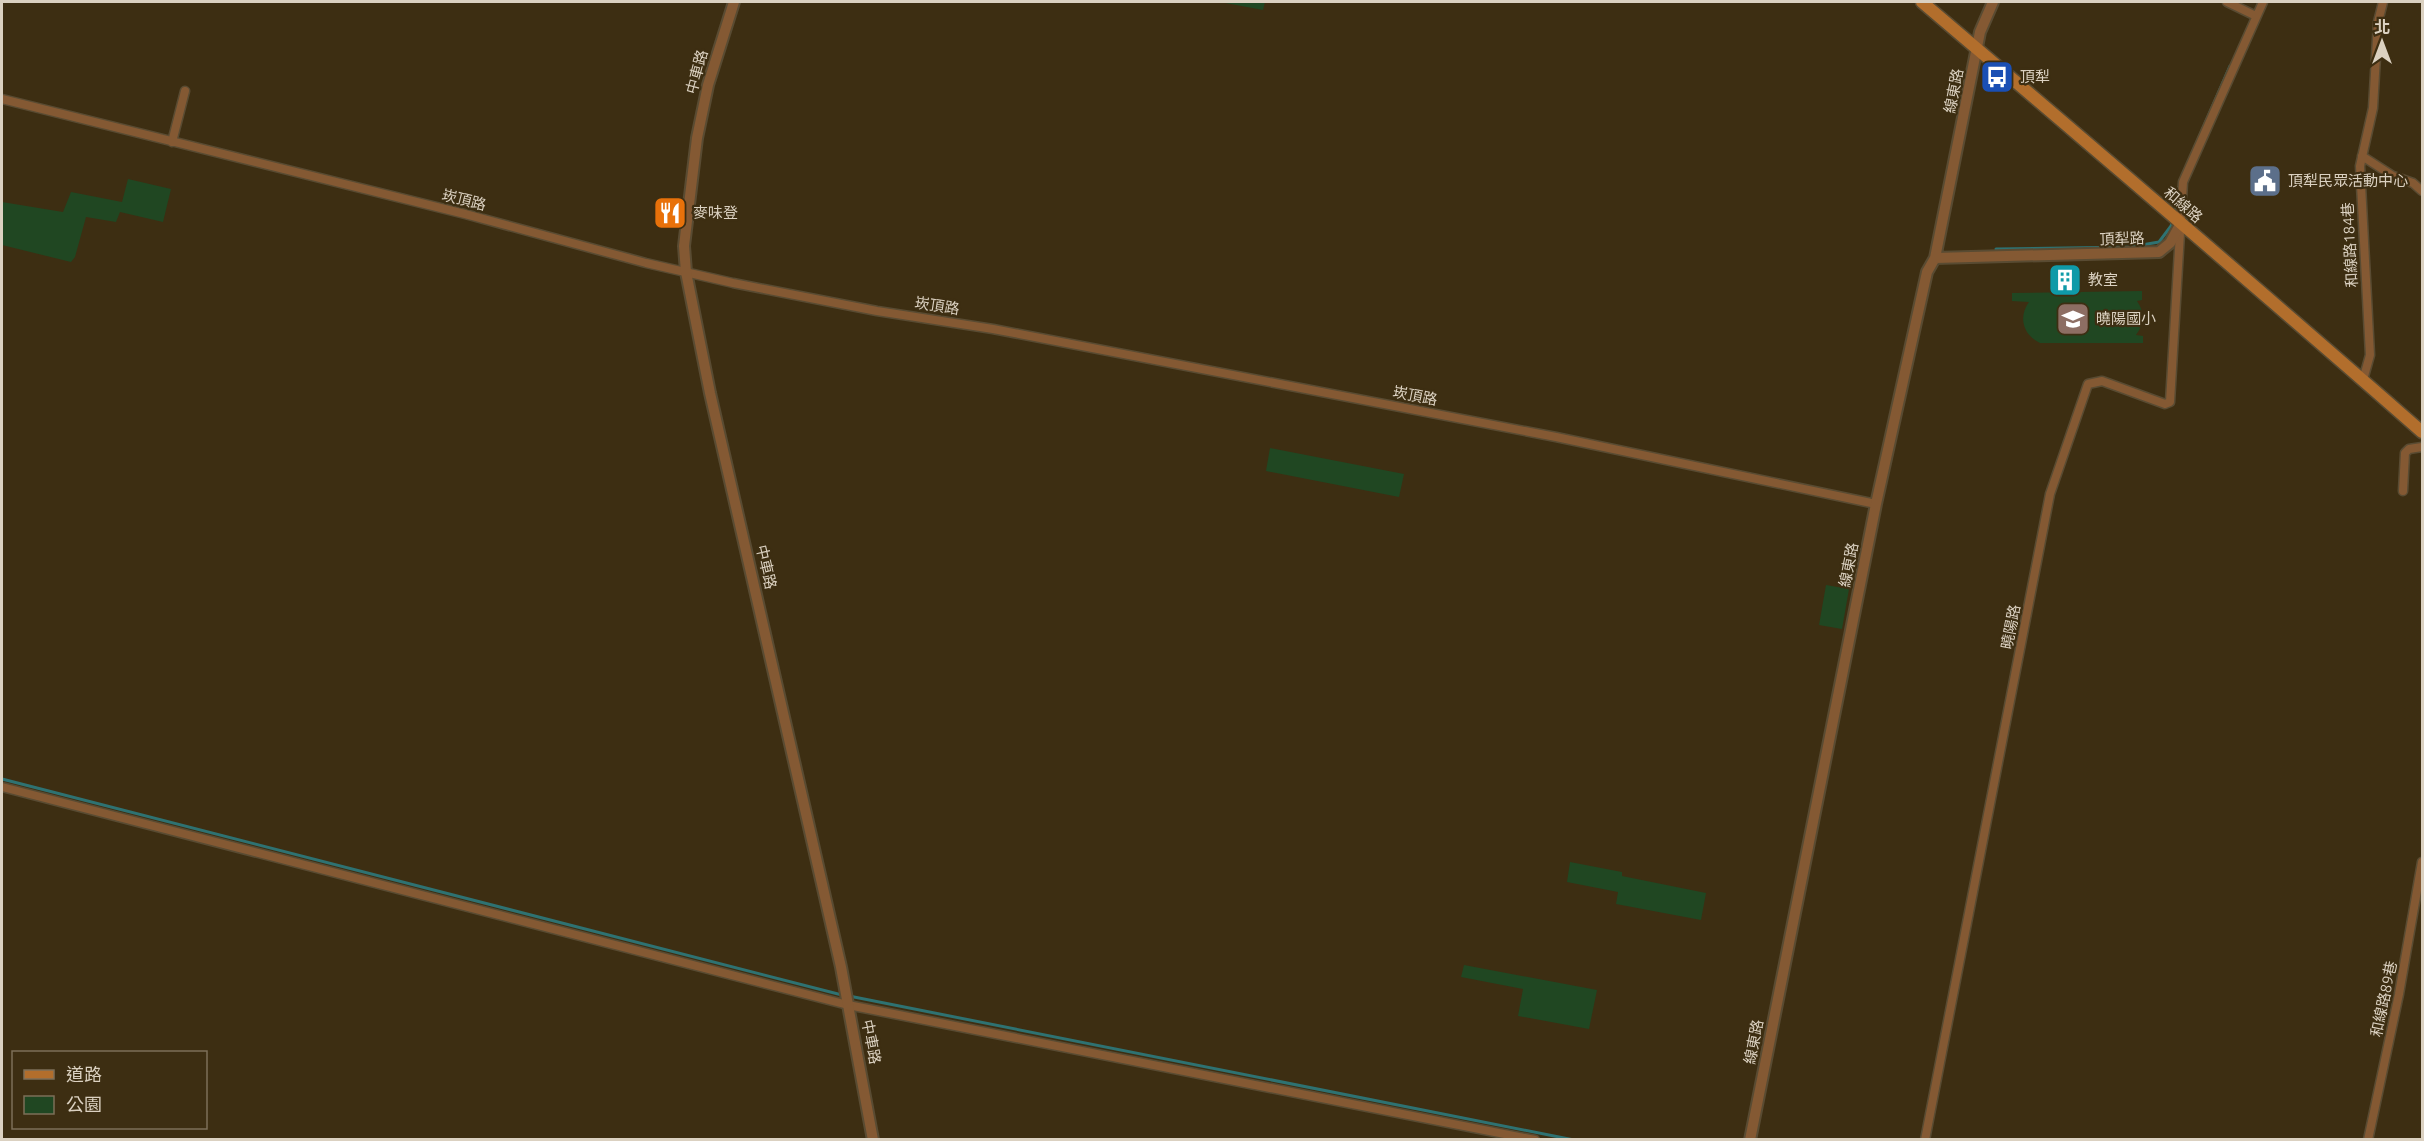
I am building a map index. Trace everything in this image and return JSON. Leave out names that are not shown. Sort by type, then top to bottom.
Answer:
[{"type":"main road","name":"和線路","points":[[1922,2],[2138,184],[2180,225],[2422,432]]},
{"type":"street","name":"中車路","points":[[734,2],[708,86],[697,138],[684,246],[686,272],[710,393],[848,1005],[873,1140]]},
{"type":"street","name":"線東路","points":[[1750,1140],[1876,504],[1928,272],[1935,258],[1980,32],[1993,2]]},
{"type":"street","points":[[2227,2],[2256,16]]},
{"type":"street","points":[[2180,225],[2183,182],[2263,2]]},
{"type":"street","name":"和線路184巷","points":[[2363,380],[2370,355],[2360,180],[2362,156],[2373,108],[2378,22],[2383,2]]},
{"type":"street","points":[[172,142],[185,91]]},
{"type":"street","name":"崁頂路","points":[[2,99],[465,214],[686,272],[1556,437],[1876,504]]},
{"type":"street","points":[[2362,156],[2393,176],[2413,183],[2422,191]]},
{"type":"street","name":"頂犁路","points":[[1935,258],[2159,252],[2170,243],[2180,225]]},
{"type":"street","name":"曉陽路","points":[[1925,1140],[2050,494],[2088,384],[2102,381],[2164,404],[2170,402],[2180,225]]},
{"type":"street","points":[[2403,492],[2406,451],[2422,447]]},
{"type":"street","points":[[2,787],[848,1005],[1534,1140]]},
{"type":"street","name":"和線路89巷","points":[[2368,1140],[2399,994],[2422,862]]},
{"type":"green space","points":[[1220,2],[1265,2],[1263,10]]},
{"type":"green space","points":[[128,179],[171,189],[163,222],[120,212],[116,222],[86,217],[75,257],[71,262],[2,245],[2,202],[63,212],[71,192],[122,202]]},
{"type":"green space","points":[[2142,291],[2142,300],[2137,301],[2141,309],[2142,322],[2136,335],[2143,336],[2143,343],[2040,343],[2034,340],[2024,325],[2024,314],[2029,302],[2012,301],[2012,293]]},
{"type":"green space","points":[[1270,448],[1404,474],[1399,497],[1266,471]]},
{"type":"green space","points":[[1826,585],[1849,589],[1842,629],[1819,625]]},
{"type":"green space","points":[[1570,862],[1622,872],[1622,876],[1706,893],[1701,920],[1616,904],[1618,892],[1567,882]]},
{"type":"green space","points":[[1464,965],[1597,990],[1589,1029],[1518,1016],[1523,989],[1461,977]]},
{"type":"waterway","points":[[2180,181],[2230,66]]},
{"type":"waterway","points":[[2174,213],[2179,187]]},
{"type":"waterway","points":[[1996,249],[2130,247],[2159,242],[2173,220]]},
{"type":"waterway","points":[[2,779],[842,995]]},
{"type":"waterway","points":[[849,996],[1574,1140]]},
{"type":"place","name":"頂犁","points":[[1997,77]]},
{"type":"place","name":"頂犁民眾活動中心","points":[[2265,181]]},
{"type":"place","name":"麥味登","points":[[670,213]]},
{"type":"place","name":"教室","points":[[2065,280]]},
{"type":"place","name":"曉陽國小","points":[[2073,319]]}]
